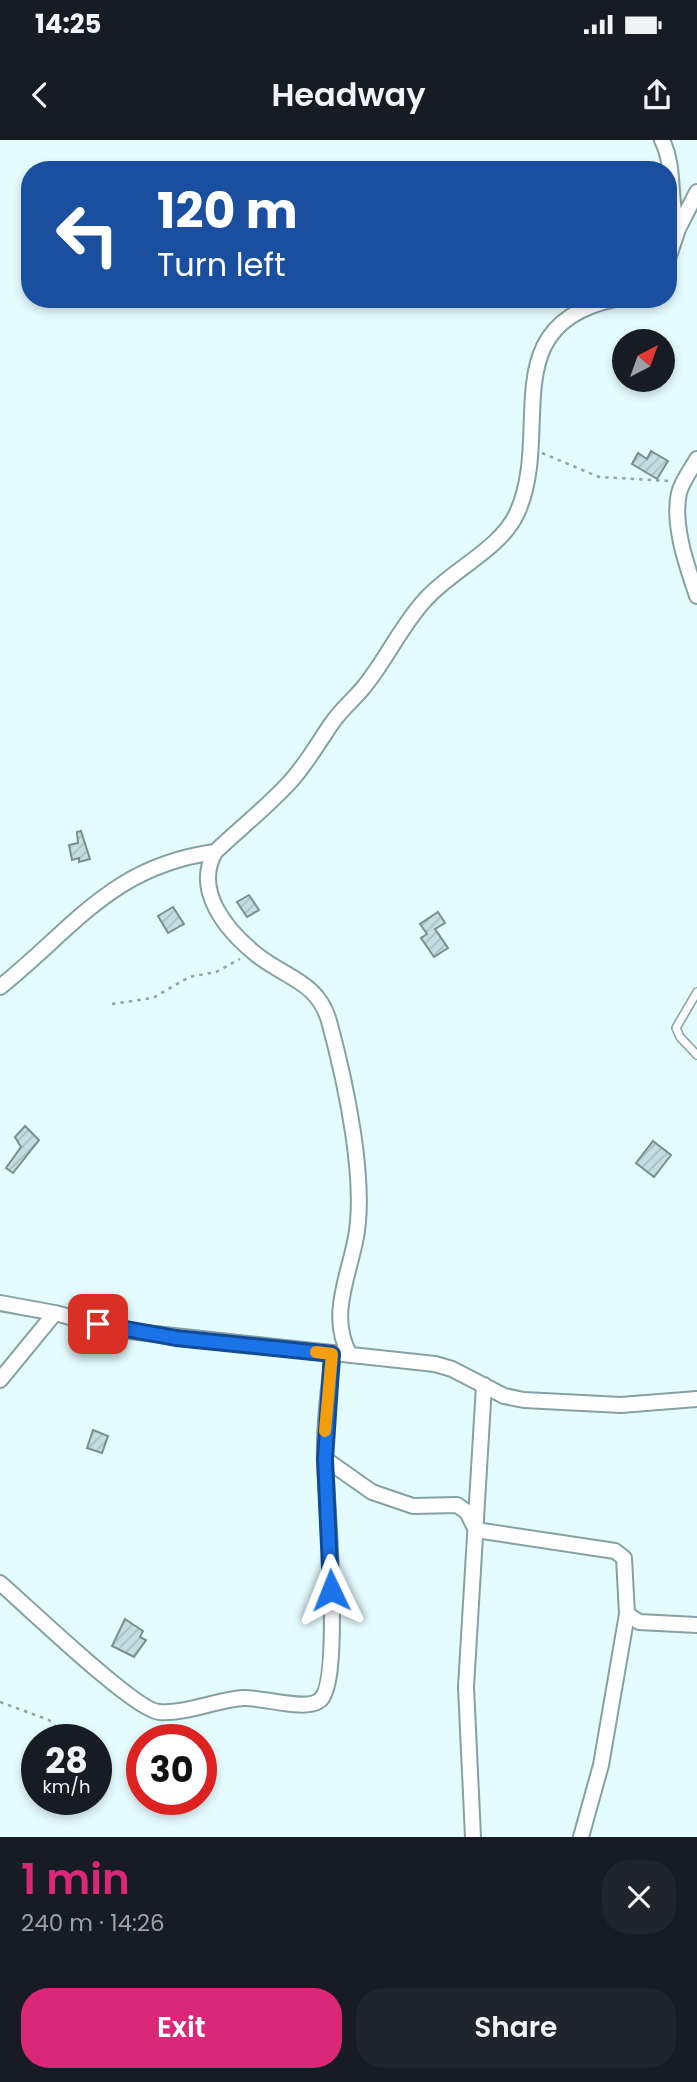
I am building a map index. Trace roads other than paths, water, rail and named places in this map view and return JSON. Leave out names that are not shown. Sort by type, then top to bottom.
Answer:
[{"type":"street","points":[[662,140],[668,161]]},
{"type":"street","points":[[677,229],[697,192]]},
{"type":"street","points":[[350,1355],[343,1343],[340,1306],[358,1223],[359,1187],[335,1043],[326,1012],[309,986],[256,954],[223,918],[208,891],[209,864],[215,852],[290,783],[340,713],[369,680],[427,597],[498,537],[515,518],[525,495],[532,454],[530,404],[536,369],[549,337],[560,322],[586,308]]},
{"type":"street","points":[[697,459],[685,480],[678,507],[688,570],[697,596]]},
{"type":"street","points":[[0,987],[78,915],[136,874],[186,856],[215,852]]},
{"type":"street","points":[[0,1303],[55,1313],[119,1330],[435,1364],[452,1369],[504,1396],[551,1402],[621,1405],[697,1399]]},
{"type":"street","points":[[0,1380],[55,1313]]},
{"type":"street","points":[[0,1583],[127,1693],[152,1711],[169,1712],[242,1698],[314,1705],[326,1694],[329,1672],[331,1590],[325,1459],[332,1354]]},
{"type":"street","points":[[473,1837],[466,1687],[484,1385]]},
{"type":"street","points":[[325,1459],[372,1492],[413,1506],[457,1505],[467,1513],[476,1530]]},
{"type":"street","points":[[476,1530],[615,1551],[624,1558],[627,1614],[601,1765],[581,1837]]},
{"type":"street","points":[[627,1614],[639,1622],[697,1625]]},
{"type":"lane","points":[[697,992],[676,1028],[680,1037],[697,1055]]}]
